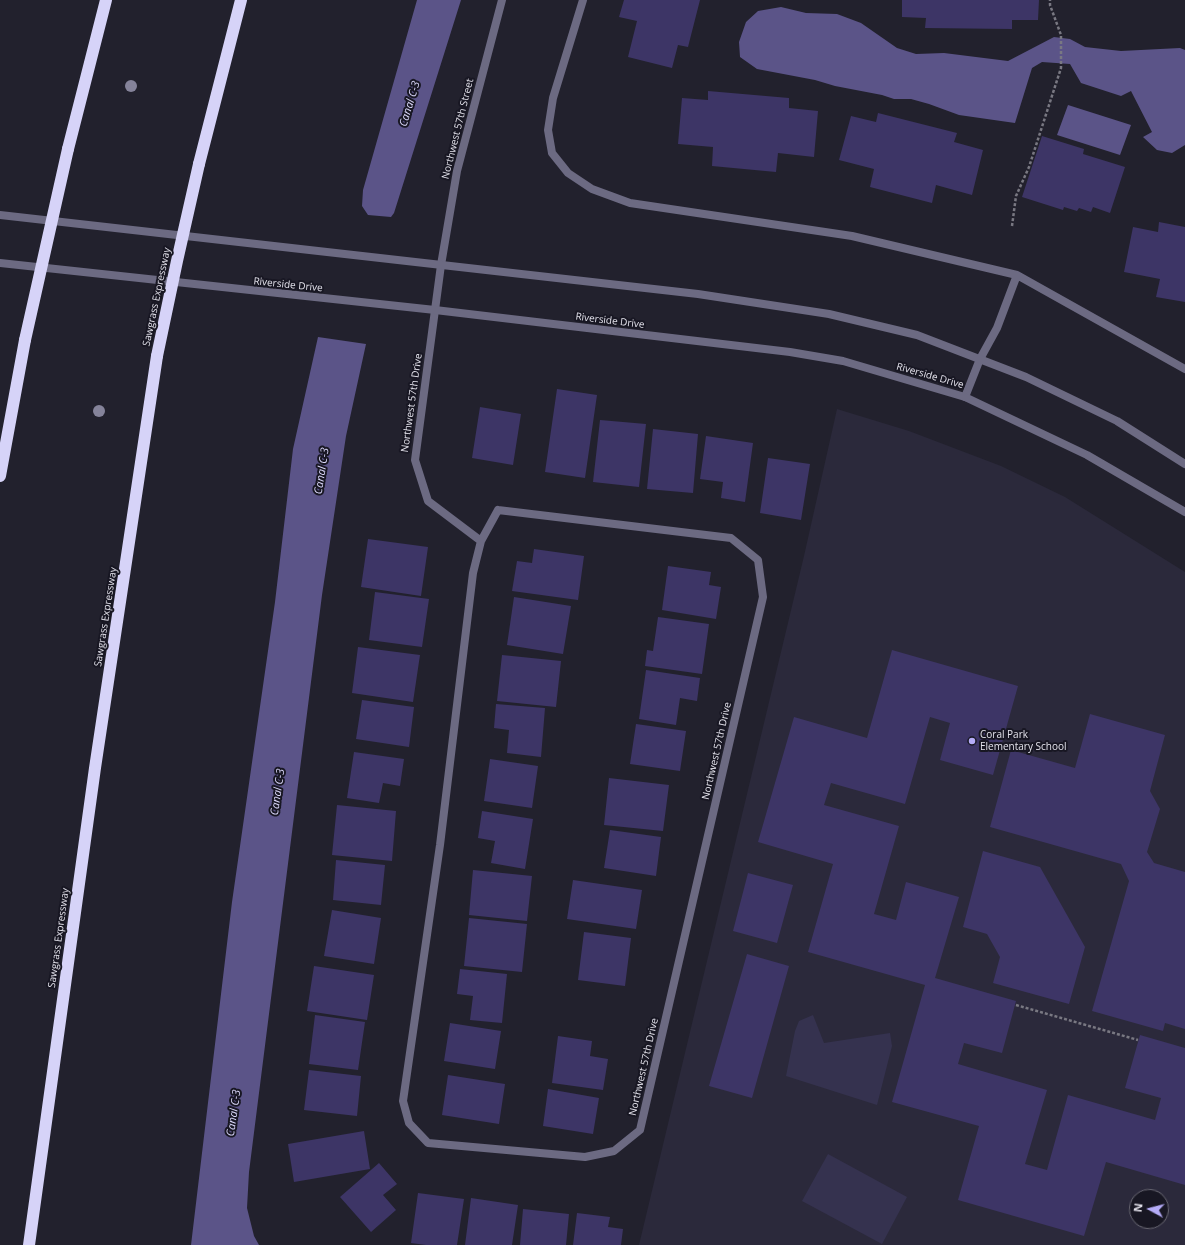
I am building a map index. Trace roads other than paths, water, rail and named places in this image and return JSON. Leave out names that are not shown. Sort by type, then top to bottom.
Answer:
[{"type":"highway","points":[[0,476],[25,340],[68,149],[106,0]]},
{"type":"highway","name":"Sawgrass Expressway","points":[[29,1245],[95,768],[158,356],[177,261],[199,164],[241,0]]},
{"type":"street","name":"Northwest 57th Street","points":[[441,265],[457,171],[502,0]]},
{"type":"street","points":[[583,0],[553,98],[548,130],[552,153],[568,173],[592,189],[630,203],[852,236],[1017,275],[1185,369]]},
{"type":"street","points":[[0,215],[698,294],[830,314],[917,335],[1026,377],[1117,421],[1185,464]]},
{"type":"street","name":"Riverside Drive","points":[[0,263],[435,310],[790,352],[843,361],[965,397],[1087,455],[1185,512]]},
{"type":"street","name":"Northwest 57th Drive","points":[[441,265],[415,460],[428,501],[480,541]]},
{"type":"street","points":[[965,397],[980,360],[997,328],[1017,275]]},
{"type":"street","name":"Northwest 57th Drive","points":[[498,510],[731,538],[758,560],[763,597],[640,1130],[614,1151],[585,1156],[428,1143],[409,1123],[403,1101],[440,845],[473,573],[480,541],[498,510]]},
{"type":"water","name":"Canal C-3","points":[[417,0],[461,0],[394,213],[391,217],[368,215],[362,206],[363,190]]},
{"type":"water","points":[[781,7],[806,13],[837,14],[861,23],[897,48],[916,54],[944,53],[1008,61],[1054,37],[1070,39],[1085,47],[1121,51],[1180,48],[1185,50],[1185,145],[1172,153],[1157,150],[1143,137],[1152,132],[1131,91],[1121,96],[1081,83],[1070,64],[1042,62],[1032,68],[1015,123],[959,115],[911,99],[894,99],[815,80],[757,69],[740,57],[739,42],[746,22],[758,11]]},
{"type":"water","points":[[1068,105],[1131,125],[1120,155],[1057,135]]},
{"type":"water","name":"Canal C-3","points":[[318,337],[366,344],[346,436],[322,595],[249,1172],[247,1208],[254,1236],[259,1245],[191,1245],[232,902],[275,602],[293,449]]},
{"type":"place","name":"Coral Park Elementary School","points":[[972,741]]}]
